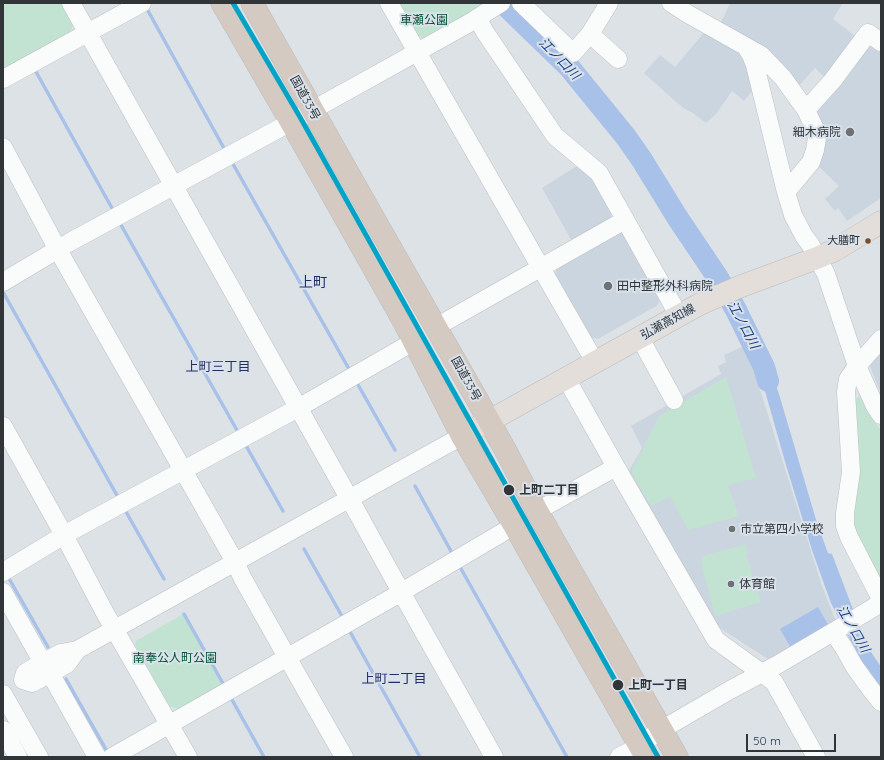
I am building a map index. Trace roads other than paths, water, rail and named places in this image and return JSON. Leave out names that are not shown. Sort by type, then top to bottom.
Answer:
[{"type":"highway","name":"国道33号","points":[[222,3],[403,320],[462,436],[642,751]]},
{"type":"highway","name":"国道33号","points":[[252,3],[489,421],[537,511],[677,757]]},
{"type":"main road","name":"弘瀬高知線","points":[[462,436],[594,362],[717,296],[801,265],[835,250],[880,223]]},
{"type":"street","points":[[71,3],[494,757]]},
{"type":"street","points":[[3,79],[142,3]]},
{"type":"street","points":[[389,3],[594,362]]},
{"type":"street","points":[[521,3],[573,53],[590,34],[610,3]]},
{"type":"street","points":[[671,3],[761,55],[782,78],[806,110],[816,129],[817,138],[815,150],[811,162],[786,192]]},
{"type":"street","points":[[3,282],[173,186],[417,52],[497,5]]},
{"type":"street","points":[[477,18],[555,136],[599,173],[679,316]]},
{"type":"street","points":[[806,110],[833,80],[868,33],[881,42]]},
{"type":"street","points":[[590,34],[618,59]]},
{"type":"street","points":[[746,47],[755,65],[793,215],[826,274],[857,366],[875,406],[881,415]]},
{"type":"street","points":[[3,147],[58,250],[344,757]]},
{"type":"street","points":[[436,328],[625,220]]},
{"type":"street","points":[[640,338],[674,400]]},
{"type":"street","points":[[881,339],[857,366],[848,380],[846,392],[852,472],[845,513],[845,526],[848,537],[881,599]]},
{"type":"street","points":[[3,572],[64,535],[298,408],[413,342]]},
{"type":"street","points":[[566,378],[716,640],[774,682],[816,757]]},
{"type":"street","points":[[3,426],[115,629],[188,757]]},
{"type":"street","points":[[39,757],[10,689],[25,673],[67,664],[77,650],[462,436]]},
{"type":"street","points":[[537,511],[616,467]]},
{"type":"street","points":[[112,757],[388,600],[514,525]]},
{"type":"street","points":[[3,592],[97,757]]},
{"type":"street","points":[[619,757],[632,750],[642,751],[661,730],[836,631],[881,603]]},
{"type":"street","points":[[836,631],[854,666],[881,702]]},
{"type":"street","points":[[3,730],[18,757]]},
{"type":"water","points":[[762,353],[779,394],[817,523],[828,553],[832,554],[865,641],[881,667],[881,687],[863,663],[831,603],[823,581],[786,465],[761,377],[752,354]]},
{"type":"water","points":[[818,607],[829,626],[791,648],[780,629]]},
{"type":"waterway","name":"江ノ口川","points":[[503,3],[569,67],[626,137],[718,278],[736,310],[764,367],[768,381]]},
{"type":"waterway","points":[[147,9],[225,150]]},
{"type":"waterway","points":[[35,70],[113,210]]},
{"type":"waterway","points":[[233,164],[349,369]]},
{"type":"waterway","points":[[121,225],[238,432]]},
{"type":"waterway","points":[[3,292],[119,499]]},
{"type":"waterway","points":[[357,383],[395,450]]},
{"type":"waterway","points":[[245,444],[283,511]]},
{"type":"waterway","points":[[415,486],[452,553]]},
{"type":"waterway","points":[[125,510],[164,579]]},
{"type":"waterway","points":[[304,549],[343,618]]},
{"type":"waterway","points":[[460,567],[567,757]]},
{"type":"waterway","points":[[7,575],[48,647]]},
{"type":"waterway","points":[[184,614],[225,687]]},
{"type":"waterway","points":[[349,630],[420,757]]},
{"type":"waterway","points":[[66,679],[108,753]]},
{"type":"waterway","points":[[231,698],[264,757]]},
{"type":"place","name":"細木病院","points":[[850,132]]},
{"type":"place","name":"大膳町","points":[[868,241]]},
{"type":"place","name":"田中整形外科病院","points":[[608,286]]},
{"type":"place","name":"上町二丁目","points":[[509,490]]},
{"type":"place","name":"市立第四小学校","points":[[732,529]]},
{"type":"place","name":"体育館","points":[[731,584]]},
{"type":"place","name":"上町一丁目","points":[[618,685]]},
{"type":"district","name":"上町","points":[[313,283]]},
{"type":"district","name":"上町三丁目","points":[[218,367]]},
{"type":"district","name":"上町二丁目","points":[[394,679]]},
{"type":"park label","name":"車瀬公園","points":[[424,20]]},
{"type":"park label","name":"南奉公人町公園","points":[[175,658]]}]
